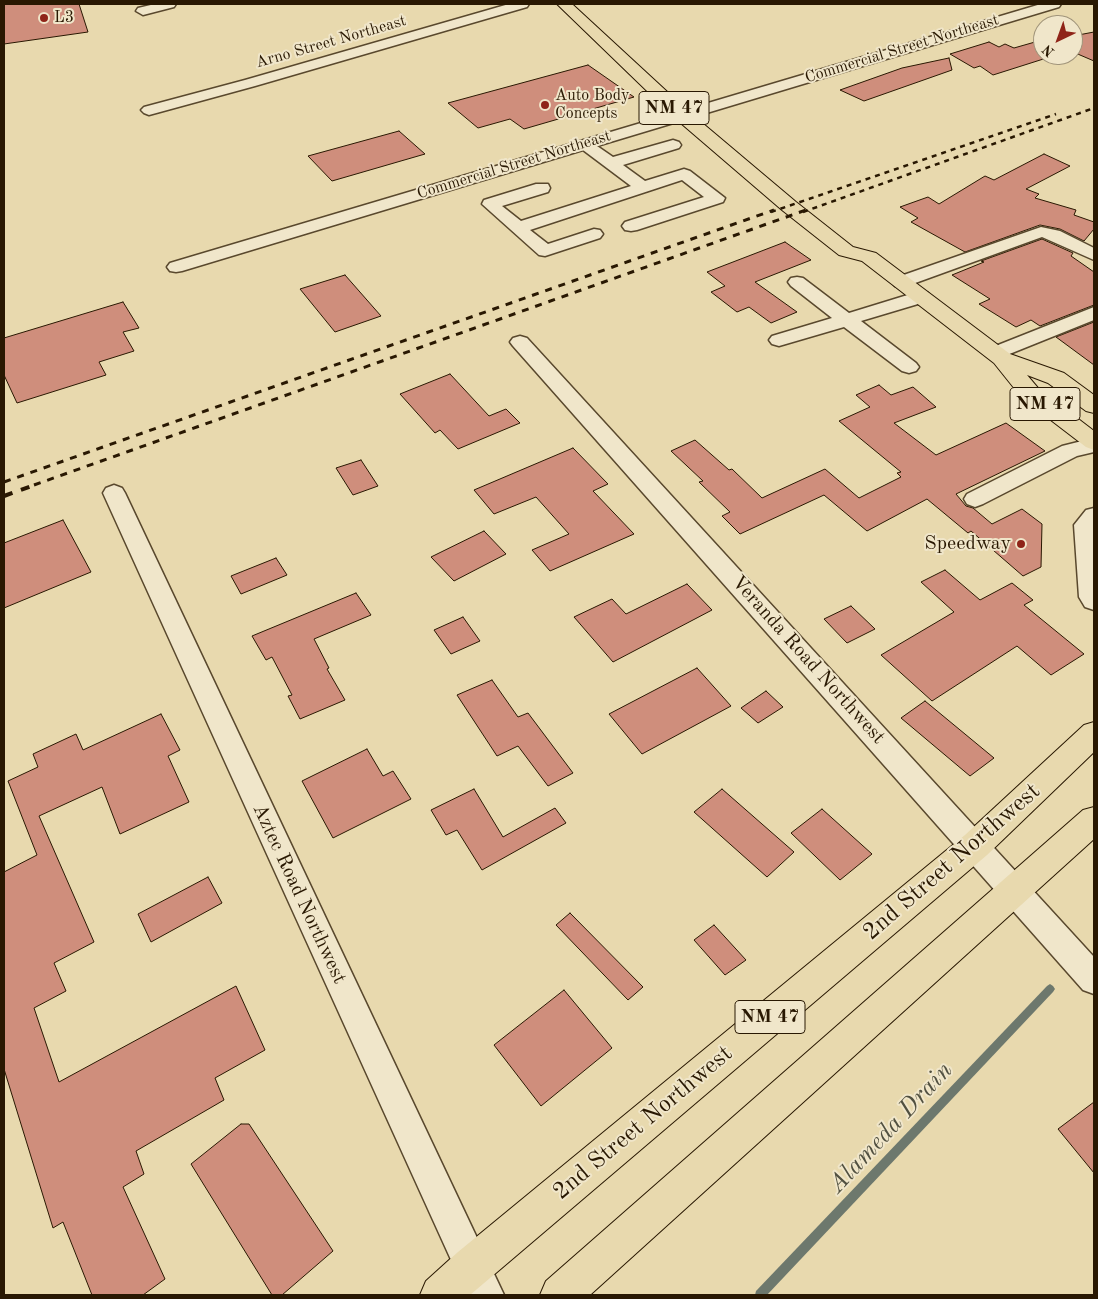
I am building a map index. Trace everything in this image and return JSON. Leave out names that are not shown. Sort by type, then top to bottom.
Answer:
[{"type":"main road","name":"NM 47","points":[[564,4],[682,115],[788,206],[846,251],[869,257],[999,356],[1030,393],[1094,443]]},
{"type":"main road","name":"NM 47","points":[[585,4],[715,122]]},
{"type":"main road","name":"NM 47","points":[[808,199],[866,244],[869,257]]},
{"type":"main road","name":"NM 47","points":[[999,356],[1056,378],[1094,406]]},
{"type":"main road","name":"2nd Street Northwest","points":[[440,1295],[479,1281],[976,845],[1094,734]]},
{"type":"main road","points":[[560,1295],[1094,820]]},
{"type":"street","points":[[143,10],[168,4]]},
{"type":"street","name":"Arno Street Northeast","points":[[149,110],[260,81],[518,4]]},
{"type":"street","name":"Commercial Street Northeast","points":[[176,267],[1054,4]]},
{"type":"street","points":[[585,144],[643,188]]},
{"type":"street","points":[[611,163],[673,144]]},
{"type":"street","points":[[518,228],[684,174],[717,198],[632,226]]},
{"type":"street","points":[[542,188],[490,204],[545,251],[594,234]]},
{"type":"street","points":[[901,282],[1042,232],[1054,235],[1094,255]]},
{"type":"street","points":[[797,282],[909,367]]},
{"type":"street","points":[[779,340],[921,296]]},
{"type":"street","points":[[999,356],[1094,313]]},
{"type":"street","name":"Veranda Road Northwest","points":[[520,342],[976,845],[1094,979]]},
{"type":"street","points":[[975,499],[1070,451],[1094,443]]},
{"type":"street","name":"Aztec Road Northwest","points":[[114,493],[479,1281]]},
{"type":"street","points":[[1094,516],[1085,525],[1091,597],[1094,601]]},
{"type":"building","name":"L3","points":[[4,4],[79,4],[88,32],[4,44]]},
{"type":"building","points":[[1094,32],[1094,61],[1083,56],[1083,34]]},
{"type":"building","points":[[989,42],[999,47],[1005,44],[1014,48],[1033,43],[1033,62],[993,75],[980,66],[974,68],[950,54]]},
{"type":"building","points":[[949,58],[952,70],[864,101],[840,90],[902,68]]},
{"type":"building","points":[[588,65],[634,97],[524,129],[510,119],[478,128],[448,103]]},
{"type":"building","points":[[399,131],[425,154],[332,181],[308,156]]},
{"type":"building","points":[[1044,154],[1070,166],[1026,189],[1039,194],[1035,198],[1076,210],[1074,215],[1094,222],[1094,229],[1084,241],[1060,229],[1040,225],[965,252],[911,222],[918,218],[900,207],[928,197],[939,204],[985,176],[994,180]]},
{"type":"building","points":[[1042,239],[1073,253],[1071,256],[1094,272],[1094,305],[1040,326],[1031,320],[1016,327],[979,304],[990,299],[952,275],[984,262],[981,261]]},
{"type":"building","points":[[785,242],[811,260],[755,282],[797,312],[771,323],[749,307],[737,312],[711,292],[725,286],[707,272]]},
{"type":"building","points":[[345,275],[381,316],[335,332],[300,289]]},
{"type":"building","points":[[123,302],[139,328],[123,332],[134,351],[99,362],[106,375],[17,403],[4,375],[4,338]]},
{"type":"building","points":[[1094,322],[1094,365],[1056,337]]},
{"type":"building","points":[[450,374],[489,416],[506,409],[520,423],[458,449],[440,430],[435,433],[400,394]]},
{"type":"building","points":[[879,385],[891,395],[913,387],[936,407],[894,423],[936,455],[1006,423],[1045,451],[956,494],[966,506],[973,508],[992,524],[1022,509],[1042,524],[1041,567],[1023,576],[971,531],[968,533],[927,499],[867,531],[824,495],[740,534],[722,516],[730,512],[699,482],[703,481],[671,451],[695,440],[729,470],[732,469],[762,498],[825,469],[859,498],[901,477],[897,473],[901,472],[839,421],[870,407],[856,395]]},
{"type":"building","points":[[573,448],[608,484],[593,491],[634,534],[550,571],[532,550],[569,534],[536,497],[494,514],[474,490]]},
{"type":"building","points":[[361,460],[378,486],[353,495],[336,468]]},
{"type":"building","points":[[63,520],[91,572],[4,608],[4,543]]},
{"type":"building","points":[[484,531],[506,554],[454,581],[431,557]]},
{"type":"building","points":[[276,558],[287,575],[241,594],[231,576]]},
{"type":"building","points":[[945,570],[980,600],[1012,583],[1033,600],[1024,605],[1084,654],[1051,675],[1017,646],[932,701],[881,655],[954,612],[921,582]]},
{"type":"building","points":[[687,584],[712,610],[613,662],[574,617],[612,599],[626,614]]},
{"type":"building","points":[[356,593],[371,615],[314,639],[329,668],[327,669],[345,700],[300,719],[288,696],[292,695],[272,657],[266,660],[252,636]]},
{"type":"building","points":[[851,606],[875,629],[847,643],[824,619]]},
{"type":"building","points":[[463,617],[480,641],[451,654],[434,630]]},
{"type":"building","points":[[697,668],[731,706],[642,754],[609,714]]},
{"type":"building","points":[[492,680],[518,717],[528,713],[573,773],[548,786],[518,746],[497,756],[457,695]]},
{"type":"building","points":[[766,691],[783,707],[758,723],[741,708]]},
{"type":"building","points":[[925,701],[994,758],[970,776],[901,718]]},
{"type":"building","points":[[161,714],[180,750],[168,756],[189,802],[120,834],[102,787],[39,816],[94,942],[54,963],[66,991],[34,1008],[59,1082],[236,986],[265,1050],[215,1078],[224,1100],[136,1151],[144,1174],[123,1187],[165,1279],[143,1295],[92,1295],[63,1222],[53,1228],[4,1069],[4,872],[37,855],[8,781],[38,767],[33,754],[76,734],[83,750]]},
{"type":"building","points":[[367,749],[383,776],[393,771],[411,799],[333,838],[302,781]]},
{"type":"building","points":[[474,789],[503,837],[555,808],[566,823],[482,870],[457,830],[446,835],[431,810]]},
{"type":"building","points":[[722,789],[794,852],[767,877],[694,812]]},
{"type":"building","points":[[822,809],[872,854],[840,880],[791,833]]},
{"type":"building","points":[[208,877],[222,903],[151,942],[138,914]]},
{"type":"building","points":[[570,913],[643,987],[628,1000],[556,925]]},
{"type":"building","points":[[714,925],[746,960],[725,975],[694,940]]},
{"type":"building","points":[[564,990],[612,1048],[541,1106],[494,1045]]},
{"type":"building","points":[[1094,1102],[1094,1173],[1058,1129]]},
{"type":"building","points":[[241,1124],[249,1124],[333,1251],[282,1295],[272,1295],[191,1164]]},
{"type":"waterway","name":"Alameda Drain","points":[[760,1295],[1050,989]]},
{"type":"railway","points":[[803,212],[1094,108]]},
{"type":"railway","points":[[771,212],[1056,114]]},
{"type":"railway","points":[[4,482],[774,210]]},
{"type":"railway","points":[[34,485],[806,210]]},
{"type":"railway","points":[[4,496],[37,484]]},
{"type":"place","name":"L3","points":[[44,18]]},
{"type":"place","name":"Auto Body Concepts","points":[[545,105]]},
{"type":"place","name":"Speedway","points":[[1021,544]]}]
